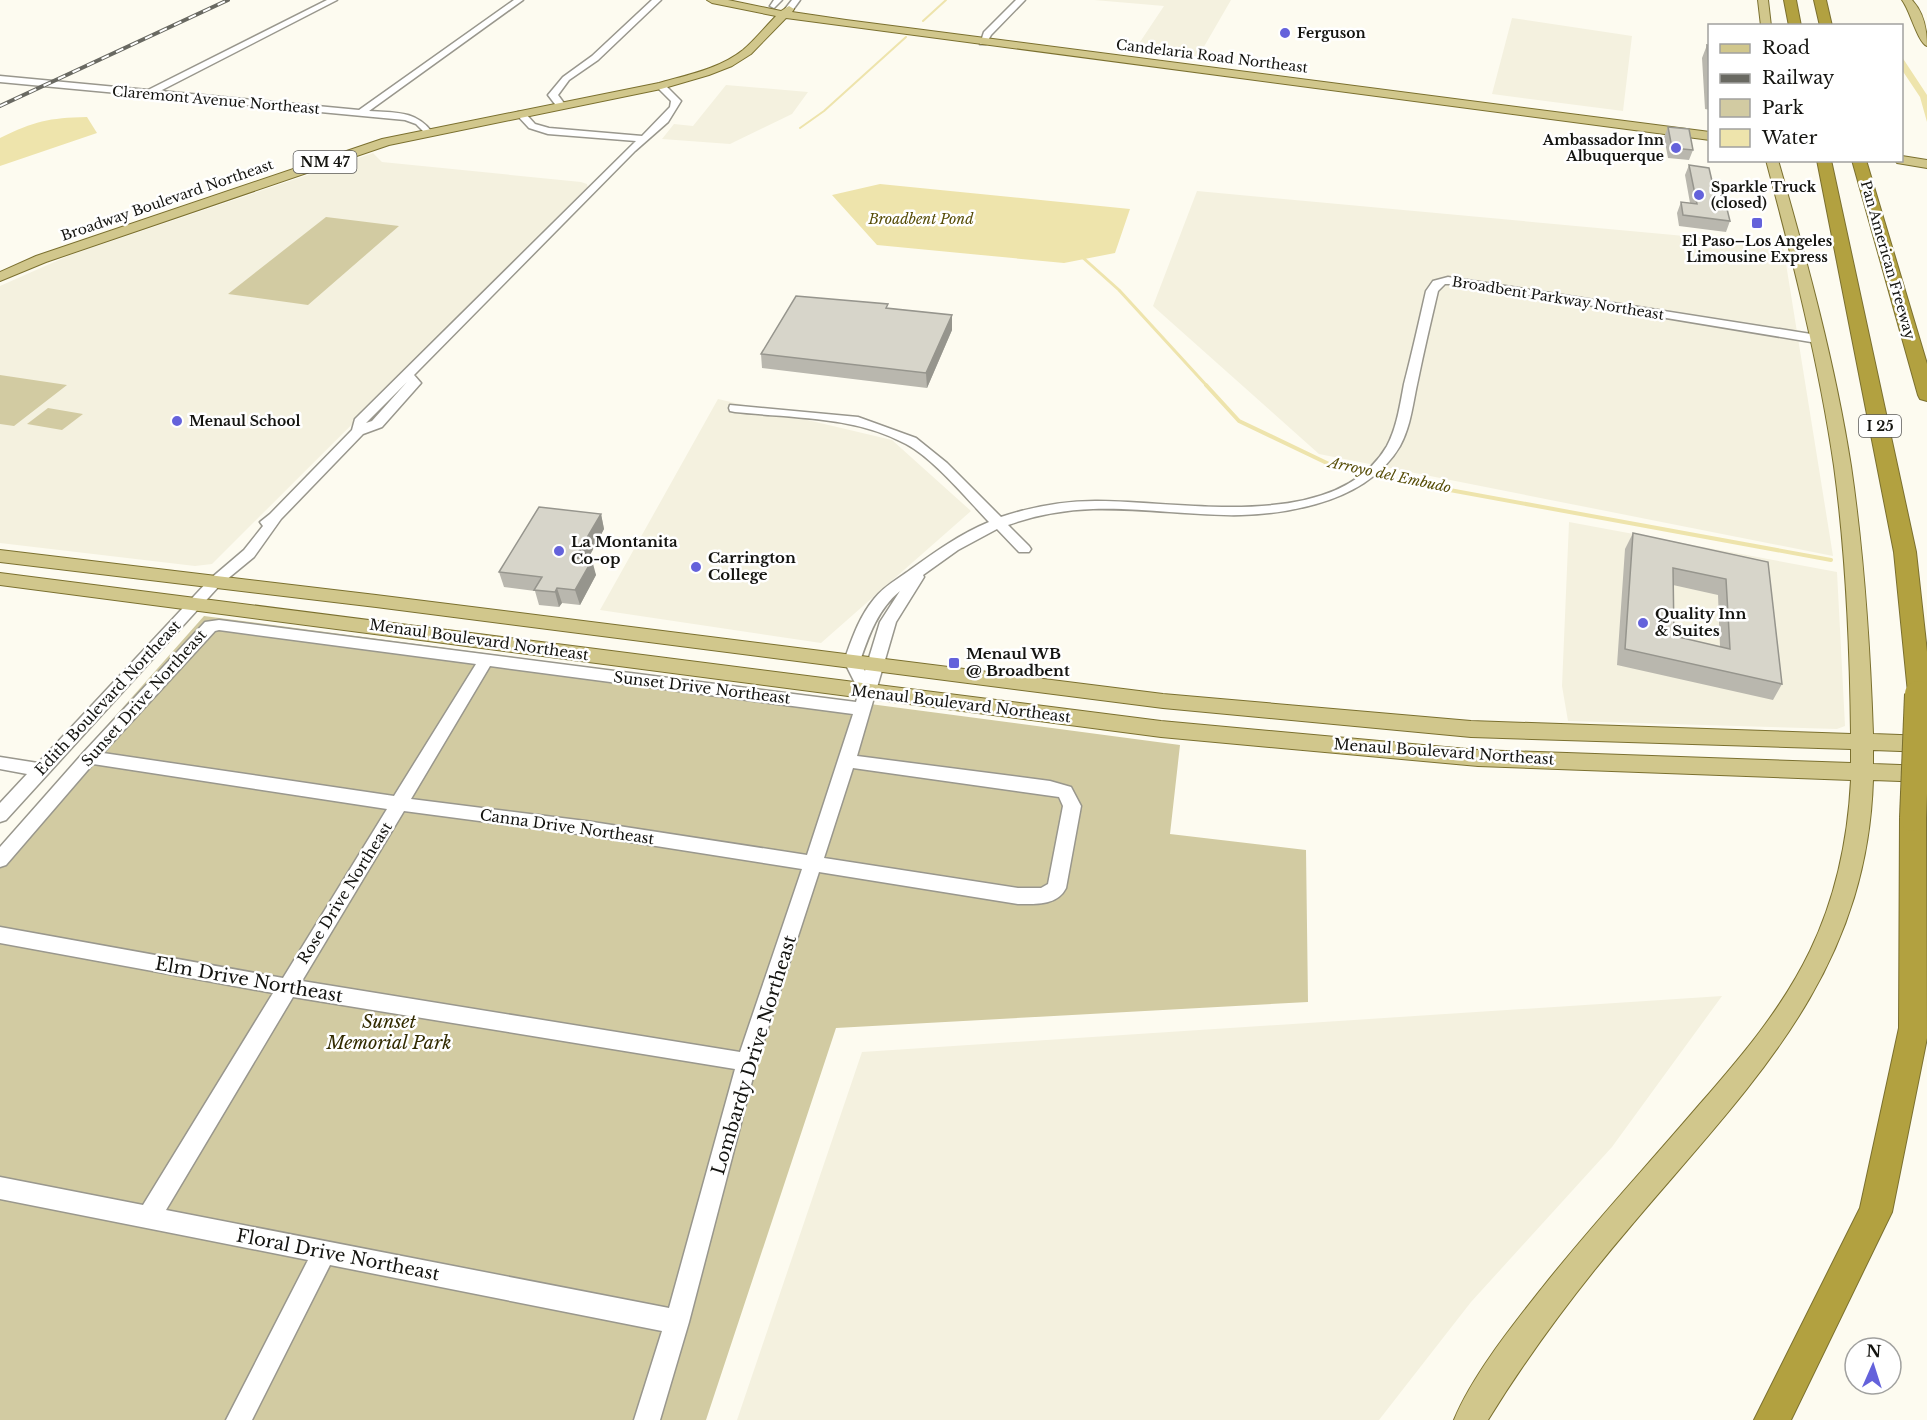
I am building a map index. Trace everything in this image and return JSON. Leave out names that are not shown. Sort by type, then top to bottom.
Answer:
[{"type":"highway","points":[[1790,0],[1795,24]]},
{"type":"highway","points":[[1820,0],[1826,24]]},
{"type":"highway","name":"I 25","points":[[1824,162],[1904,542],[1918,694],[1927,744]]},
{"type":"highway","name":"Pan American Freeway","points":[[1860,163],[1927,395]]},
{"type":"highway","points":[[1772,1420],[1876,1212],[1902,1095],[1914,1028],[1913,818],[1918,694]]},
{"type":"highway","points":[[1753,1420],[1823,1320]]},
{"type":"main road","name":"Candelaria Road Northeast","points":[[712,0],[789,8],[985,38],[1708,136]]},
{"type":"main road","name":"Candelaria Road Northeast","points":[[742,0],[773,6]]},
{"type":"main road","points":[[1763,0],[1766,24]]},
{"type":"main road","points":[[1908,0],[1914,8],[1927,43]]},
{"type":"main road","points":[[754,24],[773,6]]},
{"type":"main road","name":"NM 47","points":[[661,86],[729,64],[747,52],[789,8]]},
{"type":"main road","name":"Candelaria Road Northeast","points":[[985,38],[1708,127]]},
{"type":"main road","name":"NM 47","points":[[709,69],[713,62],[730,49]]},
{"type":"main road","name":"Broadway Boulevard Northeast","points":[[0,277],[41,259],[377,145],[428,132],[661,86]]},
{"type":"main road","points":[[1903,151],[1927,155]]},
{"type":"main road","points":[[1903,160],[1927,164]]},
{"type":"main road","points":[[1470,1420],[1520,1341],[1558,1288],[1755,1059],[1798,999],[1829,938],[1845,891],[1854,850],[1863,772],[1857,616],[1848,511],[1805,279],[1773,162]]},
{"type":"main road","name":"Menaul Boulevard Northeast","points":[[0,556],[1163,701],[1471,729],[1927,744]]},
{"type":"main road","name":"Menaul Boulevard Northeast","points":[[0,579],[196,603],[866,700],[1478,758],[1927,774]]},
{"type":"street","points":[[148,93],[333,0]]},
{"type":"street","points":[[360,113],[519,0]]},
{"type":"street","points":[[561,106],[553,95],[556,88],[566,78],[593,60],[657,0]]},
{"type":"street","points":[[985,38],[1022,0]]},
{"type":"street","name":"Claremont Avenue Northeast","points":[[0,79],[407,117],[420,122],[428,132]]},
{"type":"street","name":"Edith Boulevard Northeast","points":[[0,815],[215,582],[229,573],[259,541],[275,518],[358,431],[376,424],[415,383],[408,377],[472,312],[493,303],[583,211],[577,205],[623,159],[639,154],[648,144],[645,139],[676,107],[676,101],[661,86]]},
{"type":"street","points":[[521,114],[532,126],[548,130],[645,139]]},
{"type":"street","name":"Broadbent Parkway Northeast","points":[[852,661],[863,631],[878,605],[894,589],[961,540],[998,524],[1058,508],[1098,505],[1136,506],[1205,514],[1260,512],[1306,504],[1355,483],[1381,463],[1397,438],[1405,413],[1432,291],[1434,286],[1442,281],[1461,281],[1817,339]]},
{"type":"street","points":[[735,408],[858,421],[911,441],[942,466],[1024,549]]},
{"type":"street","name":"Broadbent Parkway Northeast","points":[[866,700],[888,622],[920,571]]},
{"type":"street","name":"Sunset Drive Northeast","points":[[0,860],[89,757],[210,626],[219,625],[486,660],[866,700]]},
{"type":"street","name":"Rose Drive Northeast","points":[[148,1218],[486,660]]},
{"type":"street","points":[[852,661],[866,700]]},
{"type":"street","name":"Lombardy Drive Northeast","points":[[647,1420],[747,1062],[866,700]]},
{"type":"street","name":"Canna Drive Northeast","points":[[89,757],[400,804],[586,828],[1018,896],[1044,896],[1058,888],[1072,806],[1065,792],[1050,788],[847,761]]},
{"type":"street","points":[[0,763],[41,770]]},
{"type":"street","name":"Elm Drive Northeast","points":[[0,935],[287,987],[747,1062]]},
{"type":"street","name":"Floral Drive Northeast","points":[[0,1188],[676,1322]]},
{"type":"street","points":[[239,1420],[324,1253]]},
{"type":"shaded area","points":[[1094,0],[1231,0],[1198,57],[1136,48],[1164,6]]},
{"type":"shaded area","points":[[1512,18],[1632,36],[1623,111],[1492,94]]},
{"type":"shaded area","points":[[726,85],[808,92],[792,114],[730,144],[662,139],[674,124],[693,126]]},
{"type":"shaded area","name":"Menaul School","points":[[373,153],[382,162],[581,182],[587,184],[588,189],[212,564],[195,566],[0,543],[0,286],[70,255]]},
{"type":"shaded area","points":[[1197,191],[1783,245],[1833,556],[1319,454],[1153,306]]},
{"type":"shaded area","points":[[718,399],[892,440],[971,511],[821,643],[600,610]]},
{"type":"shaded area","points":[[1569,522],[1837,572],[1845,726],[1837,729],[1568,721],[1562,686]]},
{"type":"shaded area","points":[[1722,996],[1612,1147],[1471,1302],[1379,1420],[737,1420],[862,1052]]},
{"type":"green space","points":[[326,217],[399,226],[308,305],[228,294]]},
{"type":"green space","points":[[0,375],[67,385],[14,426],[0,424]]},
{"type":"green space","points":[[48,408],[83,414],[62,430],[27,424]]},
{"type":"green space","name":"Sunset Memorial Park","points":[[204,616],[1180,745],[1170,834],[1306,850],[1308,1002],[836,1028],[706,1420],[0,1420],[0,846]]},
{"type":"water","points":[[1903,59],[1927,95],[1927,122],[1920,97],[1903,72]]},
{"type":"water","points":[[87,117],[97,133],[0,166],[0,138],[42,122]]},
{"type":"water","name":"Broadbent Pond","points":[[880,184],[1130,209],[1115,253],[1064,263],[877,245],[832,195]]},
{"type":"building","points":[[1668,127],[1689,129],[1693,150],[1672,148]]},
{"type":"building","points":[[1689,165],[1709,168],[1718,207],[1727,209],[1730,221],[1683,215],[1681,202],[1697,204]]},
{"type":"building","points":[[796,296],[888,304],[886,308],[952,315],[926,373],[761,354]]},
{"type":"building","name":"La Montanita Co-op","points":[[539,507],[601,514],[575,558],[592,560],[575,590],[557,588],[555,592],[534,590],[542,577],[499,572]]},
{"type":"building","name":"Quality Inn & Suites","points":[[1633,533],[1768,562],[1782,684],[1625,649]],"holes":[[[1673,568],[1726,579],[1730,649],[1674,636]]]},
{"type":"waterway","points":[[923,21],[946,0]]},
{"type":"waterway","points":[[800,128],[824,111],[906,37]]},
{"type":"waterway","name":"Arroyo del Embudo","points":[[1081,256],[1119,290],[1207,386]]},
{"type":"waterway","name":"Arroyo del Embudo","points":[[1206,385],[1239,421],[1331,465],[1406,482],[1831,560]]},
{"type":"railway","points":[[0,106],[228,0]]},
{"type":"place","name":"Ferguson","points":[[1285,33]]},
{"type":"place","name":"Ambassador Inn Albuquerque","points":[[1676,148]]},
{"type":"place","name":"Sparkle Truck (closed)","points":[[1699,195]]},
{"type":"place","name":"El Paso–Los Angeles Limousine Express","points":[[1757,223]]},
{"type":"place","name":"Menaul School","points":[[177,421]]},
{"type":"place","name":"La Montanita Co-op","points":[[559,551]]},
{"type":"place","name":"Carrington College","points":[[696,567]]},
{"type":"place","name":"Quality Inn & Suites","points":[[1643,623]]},
{"type":"place","name":"Menaul WB @ Broadbent","points":[[954,663]]}]
